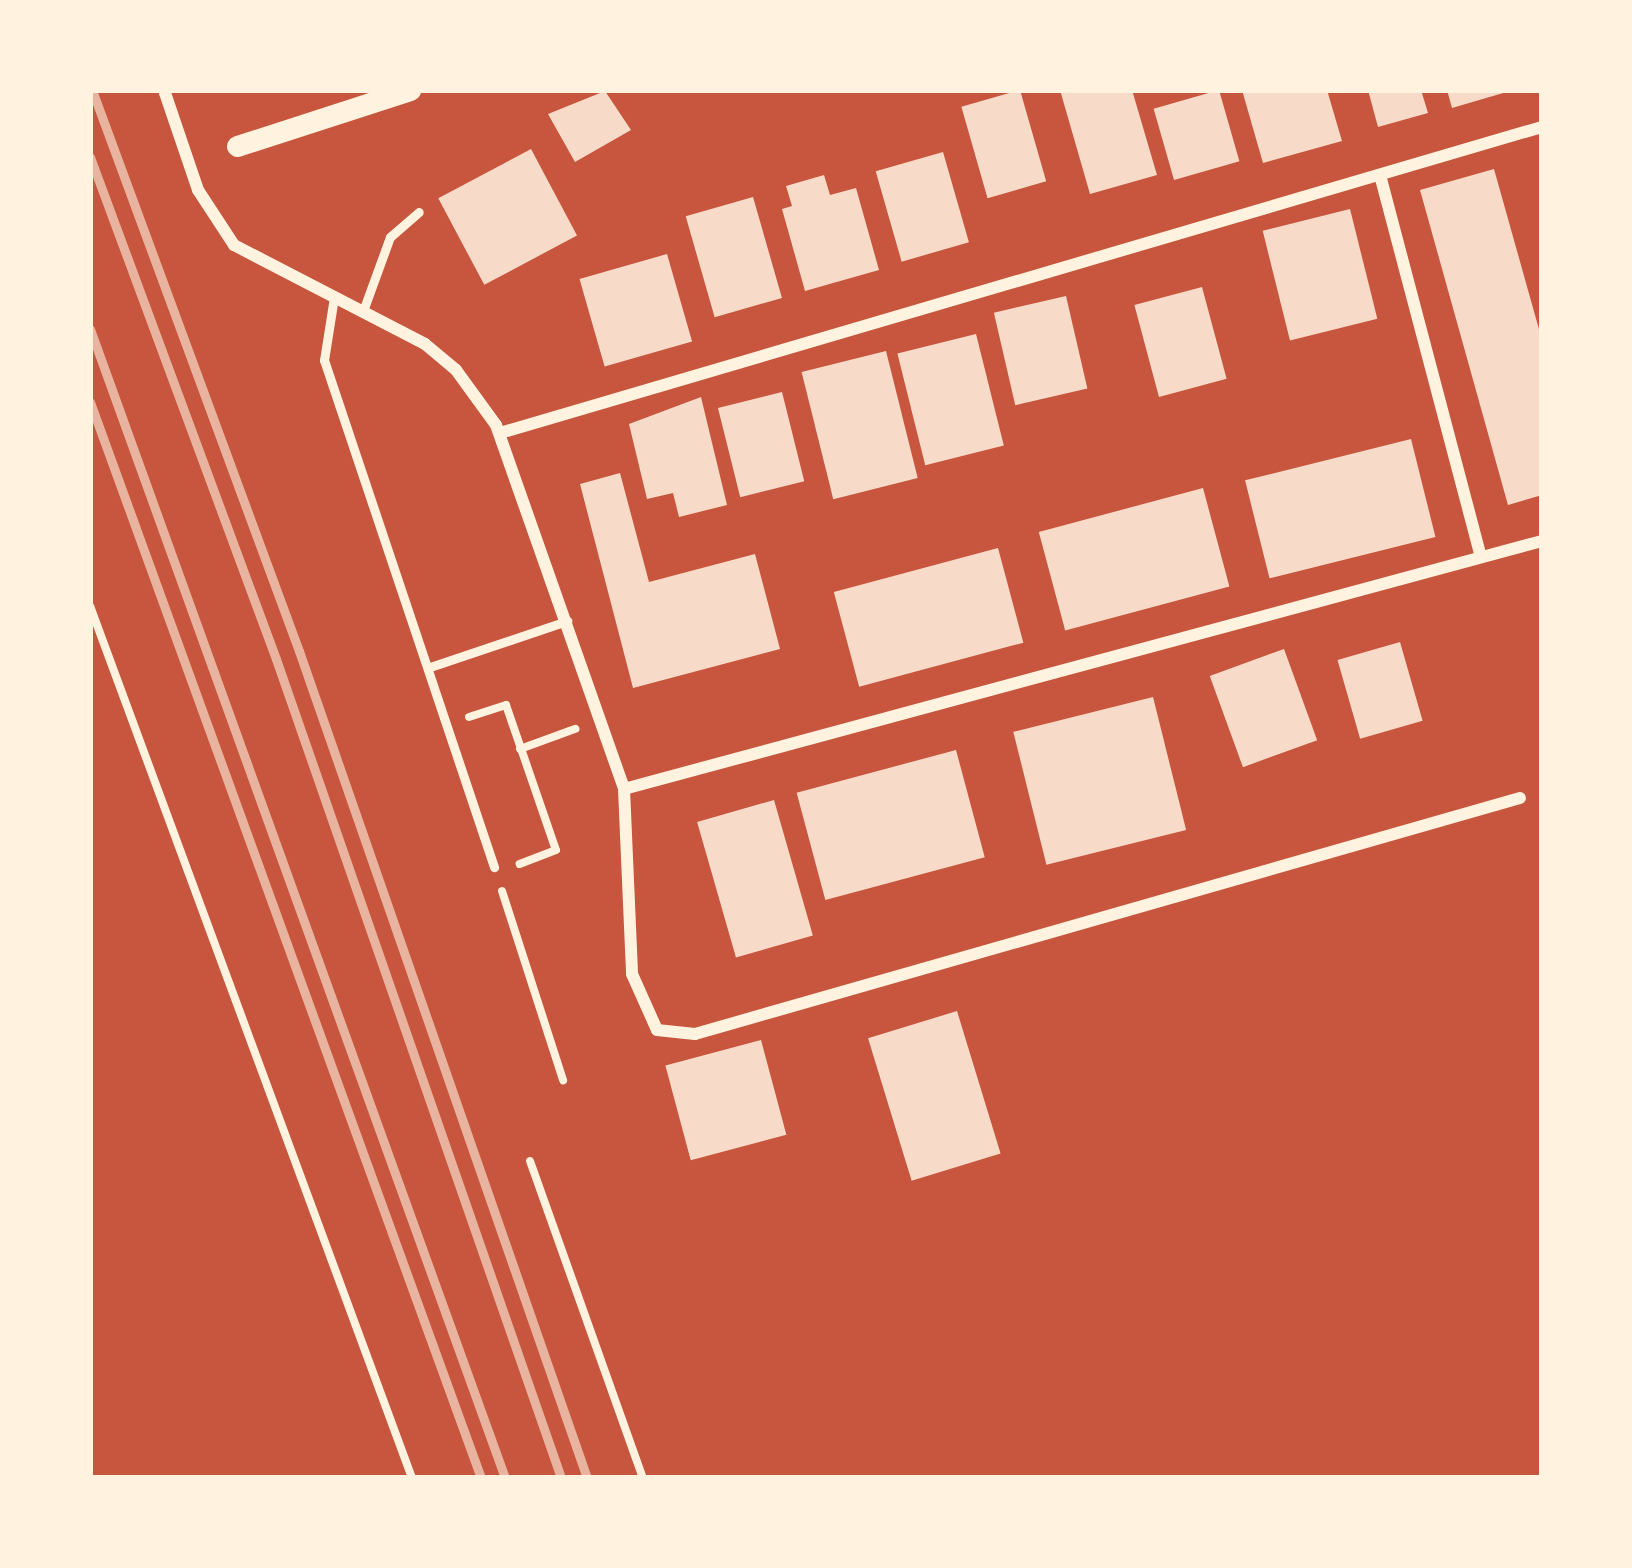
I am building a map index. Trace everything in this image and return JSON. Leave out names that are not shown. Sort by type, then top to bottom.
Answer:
[{"type":"street","points":[[164,90],[214,223],[261,264],[363,311],[456,370],[500,433],[624,789],[634,986],[650,1022],[674,1036],[1520,798]]},
{"type":"street","points":[[237,146],[410,90]]},
{"type":"street","points":[[500,433],[1542,127]]},
{"type":"street","points":[[1380,175],[1481,556]]},
{"type":"street","points":[[624,789],[1542,541]]},
{"type":"lane","points":[[363,311],[390,237],[419,212]]},
{"type":"lane","points":[[334,297],[324,360],[495,870]]},
{"type":"lane","points":[[430,667],[568,621]]},
{"type":"path","points":[[90,606],[412,1478]]},
{"type":"path","points":[[448,724],[506,705],[556,850],[495,870],[563,1080]]},
{"type":"path","points":[[520,749],[601,720]]},
{"type":"path","points":[[530,1161],[643,1478]]},
{"type":"building","points":[[1020,90],[1046,181],[988,198],[961,107]]},
{"type":"building","points":[[1060,90],[1132,90],[1157,175],[1090,194]]},
{"type":"building","points":[[1219,90],[1239,161],[1174,180],[1154,109]]},
{"type":"building","points":[[1242,90],[1327,90],[1342,141],[1263,163]]},
{"type":"building","points":[[1368,90],[1421,90],[1428,113],[1378,127]]},
{"type":"building","points":[[1447,90],[1509,90],[1510,91],[1452,108]]},
{"type":"building","points":[[605,91],[631,130],[575,162],[548,114]]},
{"type":"building","points":[[531,149],[577,236],[484,285],[438,198]]},
{"type":"building","points":[[943,152],[969,242],[902,262],[876,171]]},
{"type":"building","points":[[1494,169],[1542,340],[1542,495],[1508,505],[1420,190]]},
{"type":"building","points":[[824,175],[830,195],[856,188],[879,270],[805,291],[782,209],[792,206],[786,186]]},
{"type":"building","points":[[753,197],[782,298],[715,317],[686,216]]},
{"type":"building","points":[[1350,209],[1377,319],[1290,340],[1263,231]]},
{"type":"building","points":[[667,254],[692,341],[605,367],[580,279]]},
{"type":"building","points":[[1202,287],[1227,379],[1159,397],[1134,305]]},
{"type":"building","points":[[1066,296],[1087,389],[1015,405],[994,313]]},
{"type":"building","points":[[976,334],[1004,446],[925,465],[897,354]]},
{"type":"building","points":[[886,351],[918,478],[833,499],[802,372]]},
{"type":"building","points":[[782,392],[804,481],[740,497],[718,408]]},
{"type":"building","points":[[701,397],[727,505],[679,517],[673,493],[647,499],[629,424]]},
{"type":"building","points":[[1411,439],[1435,537],[1270,578],[1245,480]]},
{"type":"building","points":[[620,473],[649,582],[755,554],[780,649],[633,688],[580,484]]},
{"type":"building","points":[[1203,488],[1229,587],[1065,631],[1039,532]]},
{"type":"building","points":[[998,548],[1023,643],[859,687],[834,592]]},
{"type":"building","points":[[1400,642],[1423,721],[1360,739],[1338,660]]},
{"type":"building","points":[[1284,649],[1317,740],[1243,767],[1210,676]]},
{"type":"building","points":[[1153,697],[1186,830],[1046,865],[1013,732]]},
{"type":"building","points":[[956,750],[985,857],[825,900],[797,793]]},
{"type":"building","points":[[774,800],[813,936],[736,958],[697,822]]},
{"type":"building","points":[[957,1011],[1001,1153],[912,1181],[868,1038]]},
{"type":"building","points":[[761,1040],[786,1135],[691,1160],[665,1066]]},
{"type":"railway","points":[[92,90],[299,651],[587,1478]]},
{"type":"railway","points":[[90,157],[276,659],[561,1478]]},
{"type":"railway","points":[[90,329],[505,1478]]},
{"type":"railway","points":[[90,402],[481,1478]]}]
